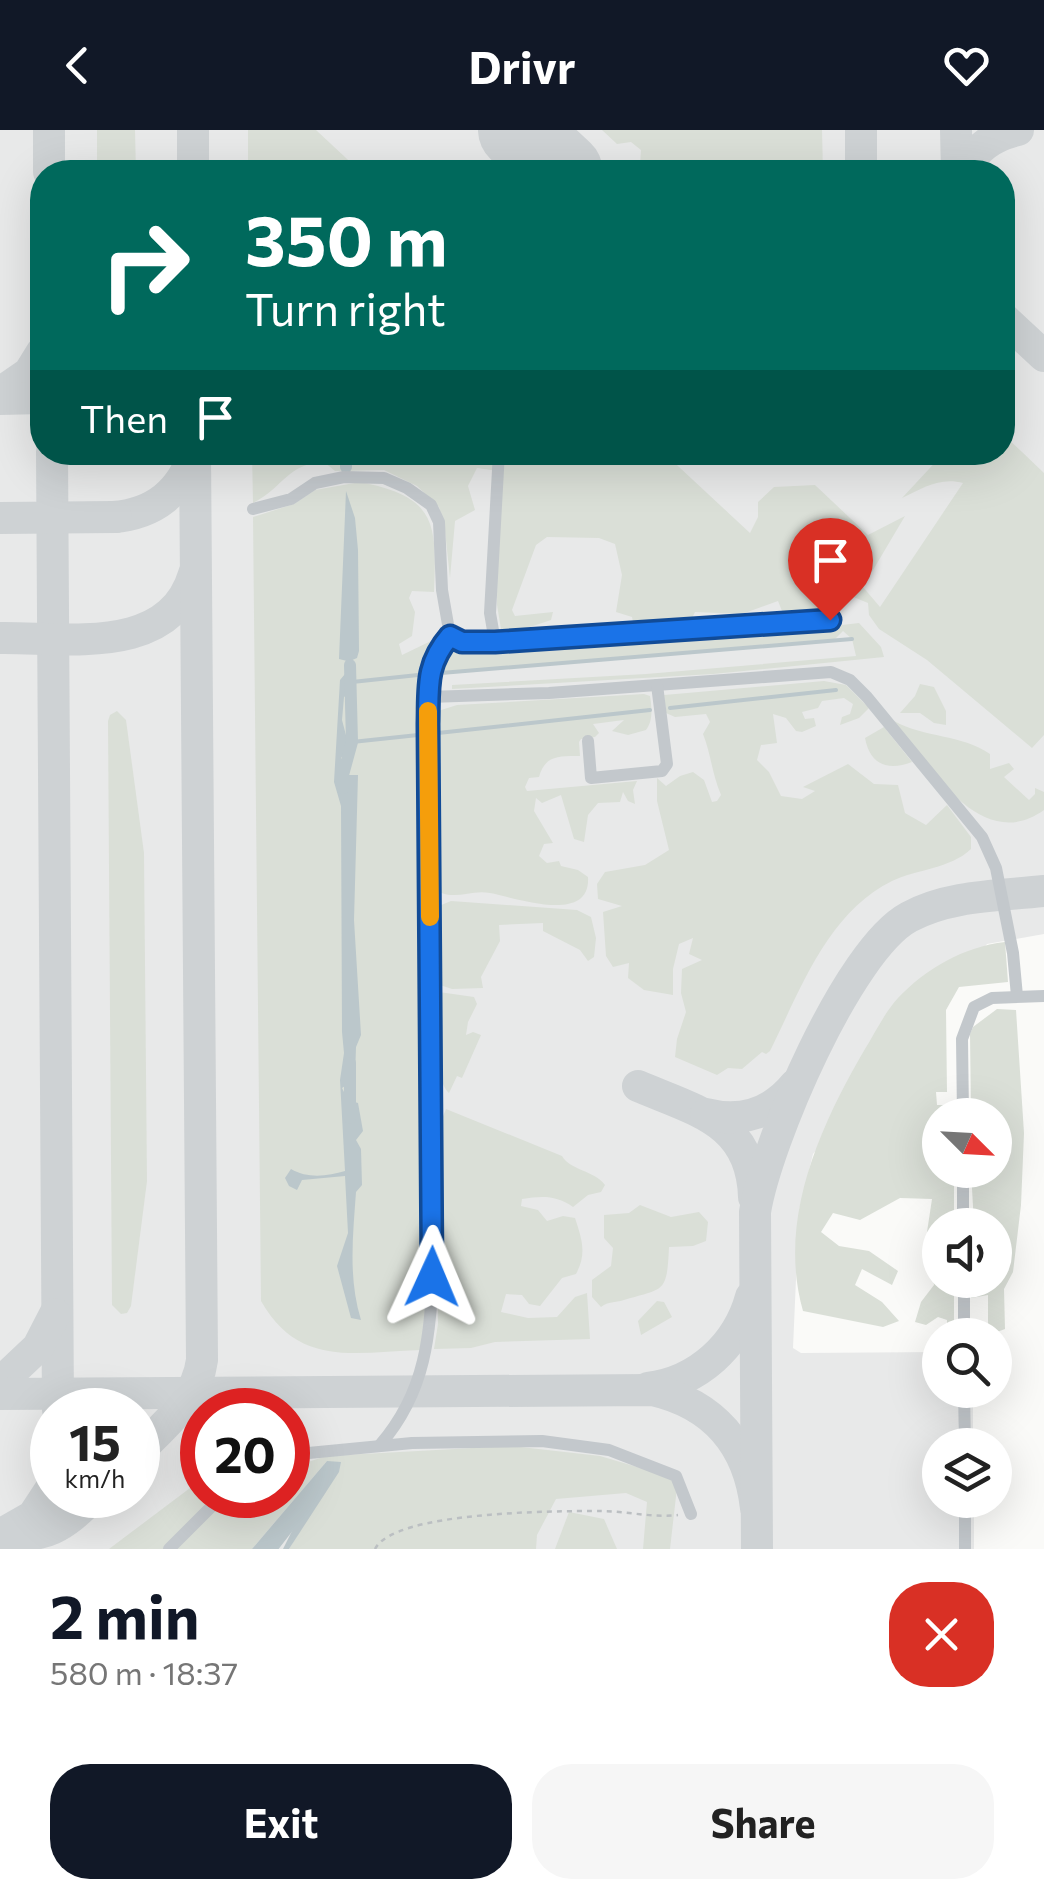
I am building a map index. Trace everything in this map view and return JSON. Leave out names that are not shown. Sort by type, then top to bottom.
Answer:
[{"type":"lane","points":[[495,642],[490,613],[498,465]]},
{"type":"lane","points":[[253,509],[291,499],[315,483],[344,477],[384,478],[408,488],[430,505],[438,522],[442,590],[450,636]]},
{"type":"lane","points":[[450,636],[462,642],[495,642],[830,620]]},
{"type":"lane","points":[[380,1446],[402,1420],[422,1368],[430,1331],[434,1251],[428,697],[435,652],[450,636]]},
{"type":"lane","points":[[428,697],[831,672],[850,680],[982,837],[996,868],[1013,953],[1017,996]]},
{"type":"lane","points":[[588,741],[590,778],[662,772],[667,764],[656,685]]},
{"type":"lane","points":[[963,1098],[962,1039],[968,1017],[982,1001],[1044,996]]},
{"type":"lane","points":[[310,1453],[496,1440],[542,1441],[609,1450],[676,1476],[690,1514]]},
{"type":"lane","points":[[169,1549],[200,1518]]},
{"type":"lane","points":[[965,1518],[966,1549]]},
{"type":"path","points":[[374,1549],[386,1534],[399,1529],[470,1517],[603,1511],[690,1514]]},
{"type":"shaded area","points":[[0,130],[1044,130],[1044,934],[987,944],[813,1154],[799,1211],[793,1348],[801,1353],[922,1352],[922,1408],[973,1408],[973,1428],[922,1428],[922,1518],[974,1518],[974,1549],[0,1549]]},
{"type":"shaded area","points":[[97,130],[135,130],[136,160],[97,160]]},
{"type":"shaded area","points":[[248,130],[316,130],[348,160],[248,160]]},
{"type":"shaded area","points":[[602,130],[822,130],[823,160],[640,160],[641,150],[631,142],[617,144]]},
{"type":"shaded area","points":[[1015,445],[1044,473],[1044,735],[1032,748],[927,660],[879,629],[869,615],[868,603],[851,596],[840,601],[831,619],[842,625],[859,623],[881,647],[884,657],[713,674],[452,689],[452,685],[856,656],[852,639],[843,631],[833,641],[441,673],[444,652],[788,626],[778,601],[742,614],[695,612],[690,622],[634,627],[632,617],[616,612],[622,575],[615,544],[599,538],[547,537],[536,545],[512,610],[515,616],[553,612],[551,620],[518,631],[501,629],[497,605],[498,471],[477,468],[468,486],[475,510],[455,521],[450,578],[439,507],[417,486],[384,470],[335,471],[328,465],[677,465],[750,533],[758,517],[758,502],[774,487],[815,485],[868,535],[905,516],[863,587],[880,607],[963,483],[939,482],[902,498],[933,465],[1015,465]]},
{"type":"shaded area","points":[[252,465],[307,465],[294,471],[253,503]]},
{"type":"shaded area","points":[[360,482],[385,488],[418,505],[432,530],[435,568],[434,592],[412,591],[412,636],[399,644],[402,655],[431,641],[424,729],[427,1288],[421,1350],[351,1353],[311,1346],[293,1337],[261,1301],[253,517],[294,504],[315,490]]},
{"type":"shaded area","points":[[346,491],[355,518],[358,550],[359,651],[357,658],[350,661],[352,692],[344,697],[342,720],[347,739],[352,742],[341,758],[343,775],[358,775],[354,920],[361,1035],[356,1047],[355,1079],[342,1088],[348,1100],[358,1103],[363,1131],[356,1140],[361,1149],[362,1185],[356,1192],[352,1256],[361,1320],[351,1318],[337,1266],[348,1233],[345,1176],[302,1180],[297,1190],[285,1178],[291,1169],[318,1176],[345,1171],[340,1080],[344,1053],[341,806],[334,782],[340,680],[347,661],[339,659]]},
{"type":"shaded area","points":[[824,681],[846,685],[869,708],[859,718],[840,725],[853,704],[844,698],[822,701],[818,708],[802,712],[805,719],[814,718],[816,726],[802,732],[796,731],[786,718],[773,714],[777,743],[761,745],[757,760],[769,772],[781,796],[802,799],[815,791],[803,787],[848,764],[874,784],[898,785],[905,813],[926,825],[947,805],[971,837],[971,849],[953,861],[892,881],[869,895],[833,933],[818,956],[770,1051],[762,1052],[742,1069],[728,1068],[717,1075],[675,1057],[686,1012],[681,993],[682,969],[702,960],[689,954],[693,938],[679,944],[673,969],[673,995],[644,990],[628,978],[629,963],[613,967],[606,956],[603,912],[622,906],[598,899],[597,884],[605,872],[645,865],[669,850],[657,801],[657,778],[666,786],[693,772],[704,780],[712,802],[721,795],[703,734],[710,722],[706,714],[675,717],[666,713],[664,695]]},
{"type":"shaded area","points":[[920,684],[934,687],[946,711],[946,725],[934,723],[920,713],[900,713]]},
{"type":"shaded area","points":[[650,696],[651,710],[646,730],[628,735],[612,731],[624,720],[593,724],[599,733],[581,739],[580,756],[549,761],[539,777],[529,778],[525,787],[527,791],[637,781],[633,790],[635,804],[623,792],[620,802],[598,803],[588,815],[584,842],[574,839],[561,795],[542,803],[536,798],[534,811],[553,843],[544,844],[539,856],[547,863],[559,861],[561,866],[588,877],[586,892],[578,900],[550,905],[490,893],[451,895],[437,891],[434,721],[438,711],[457,705]]},
{"type":"shaded area","points":[[117,711],[126,720],[144,853],[147,1181],[131,1306],[121,1314],[112,1305],[108,721]]},
{"type":"shaded area","points":[[894,721],[979,748],[990,754],[990,769],[1009,763],[1014,769],[1004,777],[1029,800],[1035,788],[1044,792],[1044,810],[1021,821],[998,821],[977,813],[940,780]]},
{"type":"shaded area","points":[[884,727],[912,762],[881,764],[871,754],[865,738]]},
{"type":"shaded area","points":[[451,901],[577,910],[591,917],[596,938],[594,957],[588,961],[580,950],[543,931],[543,923],[499,925],[500,941],[481,977],[483,988],[452,989],[440,985],[437,914],[439,906]]},
{"type":"shaded area","points":[[1005,942],[1008,982],[959,987],[946,1010],[947,1092],[936,1092],[936,1098],[922,1098],[922,1188],[954,1188],[954,1208],[931,1208],[932,1199],[900,1198],[860,1220],[833,1213],[821,1232],[839,1246],[869,1251],[898,1271],[892,1285],[862,1269],[855,1285],[882,1302],[899,1321],[883,1327],[803,1311],[796,1277],[799,1208],[819,1142],[848,1079],[889,1010],[909,987],[960,954]]},
{"type":"shaded area","points":[[439,992],[474,997],[477,1004],[466,1035],[481,1035],[462,1078],[457,1076],[449,1093],[438,1060]]},
{"type":"shaded area","points":[[997,1009],[1016,1010],[1024,1133],[1021,1205],[1012,1274],[1012,1208],[973,1208],[972,1188],[1012,1188],[1012,1098],[971,1098],[973,1027]]},
{"type":"shaded area","points":[[446,1109],[562,1156],[605,1185],[601,1192],[588,1195],[573,1207],[549,1197],[522,1199],[521,1206],[538,1210],[547,1221],[563,1216],[575,1218],[581,1260],[576,1274],[562,1278],[540,1306],[529,1304],[522,1295],[506,1294],[501,1312],[528,1318],[557,1317],[575,1297],[587,1293],[590,1339],[495,1342],[471,1348],[434,1349],[438,1324],[439,1126]]},
{"type":"shaded area","points":[[640,1205],[671,1217],[699,1212],[708,1222],[706,1241],[669,1247],[667,1273],[661,1287],[601,1307],[592,1297],[592,1280],[611,1266],[613,1248],[604,1238],[604,1215],[629,1213]]},
{"type":"shaded area","points":[[924,1298],[954,1298],[954,1318],[922,1318],[922,1324],[915,1322]]},
{"type":"shaded area","points":[[988,1298],[1004,1298],[1005,1318],[988,1318]]},
{"type":"shaded area","points":[[657,1301],[664,1302],[672,1317],[641,1335],[638,1321]]},
{"type":"shaded area","points":[[512,1446],[600,1456],[678,1479],[670,1549],[643,1549],[647,1502],[626,1493],[556,1499],[537,1535],[536,1549],[289,1549],[310,1518],[327,1461],[310,1481],[310,1461],[326,1456]]},
{"type":"shaded area","points":[[327,1461],[341,1462],[339,1472],[310,1517],[310,1481]]},
{"type":"shaded area","points":[[180,1496],[180,1518],[278,1518],[252,1549],[109,1549],[150,1518],[160,1518],[160,1511]]},
{"type":"shaded area","points":[[569,1512],[604,1519],[617,1549],[555,1549]]},
{"type":"shaded area","points":[[278,1518],[297,1518],[269,1549],[252,1549]]},
{"type":"shaded area","points":[[298,1518],[309,1518],[289,1549],[283,1549]]},
{"type":"waterway","points":[[441,673],[852,639]]},
{"type":"waterway","points":[[343,788],[352,742],[350,665]]},
{"type":"waterway","points":[[352,682],[418,675]]},
{"type":"waterway","points":[[670,708],[836,690]]},
{"type":"waterway","points":[[438,733],[650,710]]},
{"type":"waterway","points":[[352,742],[418,735]]},
{"type":"waterway","points":[[350,1063],[350,1118]]},
{"type":"waterway","points":[[271,1549],[295,1518]]},
{"type":"taxiway","points":[[49,130],[49,160]]},
{"type":"taxiway","points":[[193,130],[193,160]]},
{"type":"taxiway","points":[[861,130],[861,160]]},
{"type":"taxiway","points":[[956,130],[957,160]]},
{"type":"taxiway","points":[[971,160],[985,145],[1018,130]]},
{"type":"taxiway","points":[[1015,329],[1044,356]]},
{"type":"taxiway","points":[[0,393],[30,371]]},
{"type":"taxiway","points":[[0,399],[30,398]]},
{"type":"taxiway","points":[[52,465],[58,1388]]},
{"type":"taxiway","points":[[113,517],[153,506],[174,489],[189,465]]},
{"type":"taxiway","points":[[160,1430],[194,1387],[202,1360],[195,465]]},
{"type":"taxiway","points":[[0,518],[116,517]]},
{"type":"taxiway","points":[[0,638],[85,639],[140,630],[163,619],[181,601],[194,574]]},
{"type":"taxiway","points":[[757,1549],[755,1212],[792,1097],[836,1007],[885,936],[909,917],[941,904],[1044,891]]},
{"type":"taxiway","points":[[706,1114],[731,1117],[755,1113],[776,1103],[795,1085]]},
{"type":"taxiway","points":[[638,1086],[700,1112],[732,1136],[751,1172],[754,1197]]},
{"type":"taxiway","points":[[648,1388],[683,1378],[713,1358],[736,1331],[751,1297]]},
{"type":"taxiway","points":[[0,1383],[38,1347],[55,1314]]},
{"type":"taxiway","points":[[0,1394],[652,1390],[693,1406],[725,1431],[746,1465],[756,1508]]},
{"type":"taxiway","points":[[0,1535],[30,1518]]},
{"type":"taxiway","points":[[0,1537],[42,1532],[68,1518]]},
{"type":"runway","points":[[518,130],[550,160]]},
{"type":"slow traffic","points":[[428,711],[430,917]]},
{"type":"route","points":[[432,1277],[428,724],[429,678],[435,652],[450,636],[462,642],[495,642],[830,620]]}]
